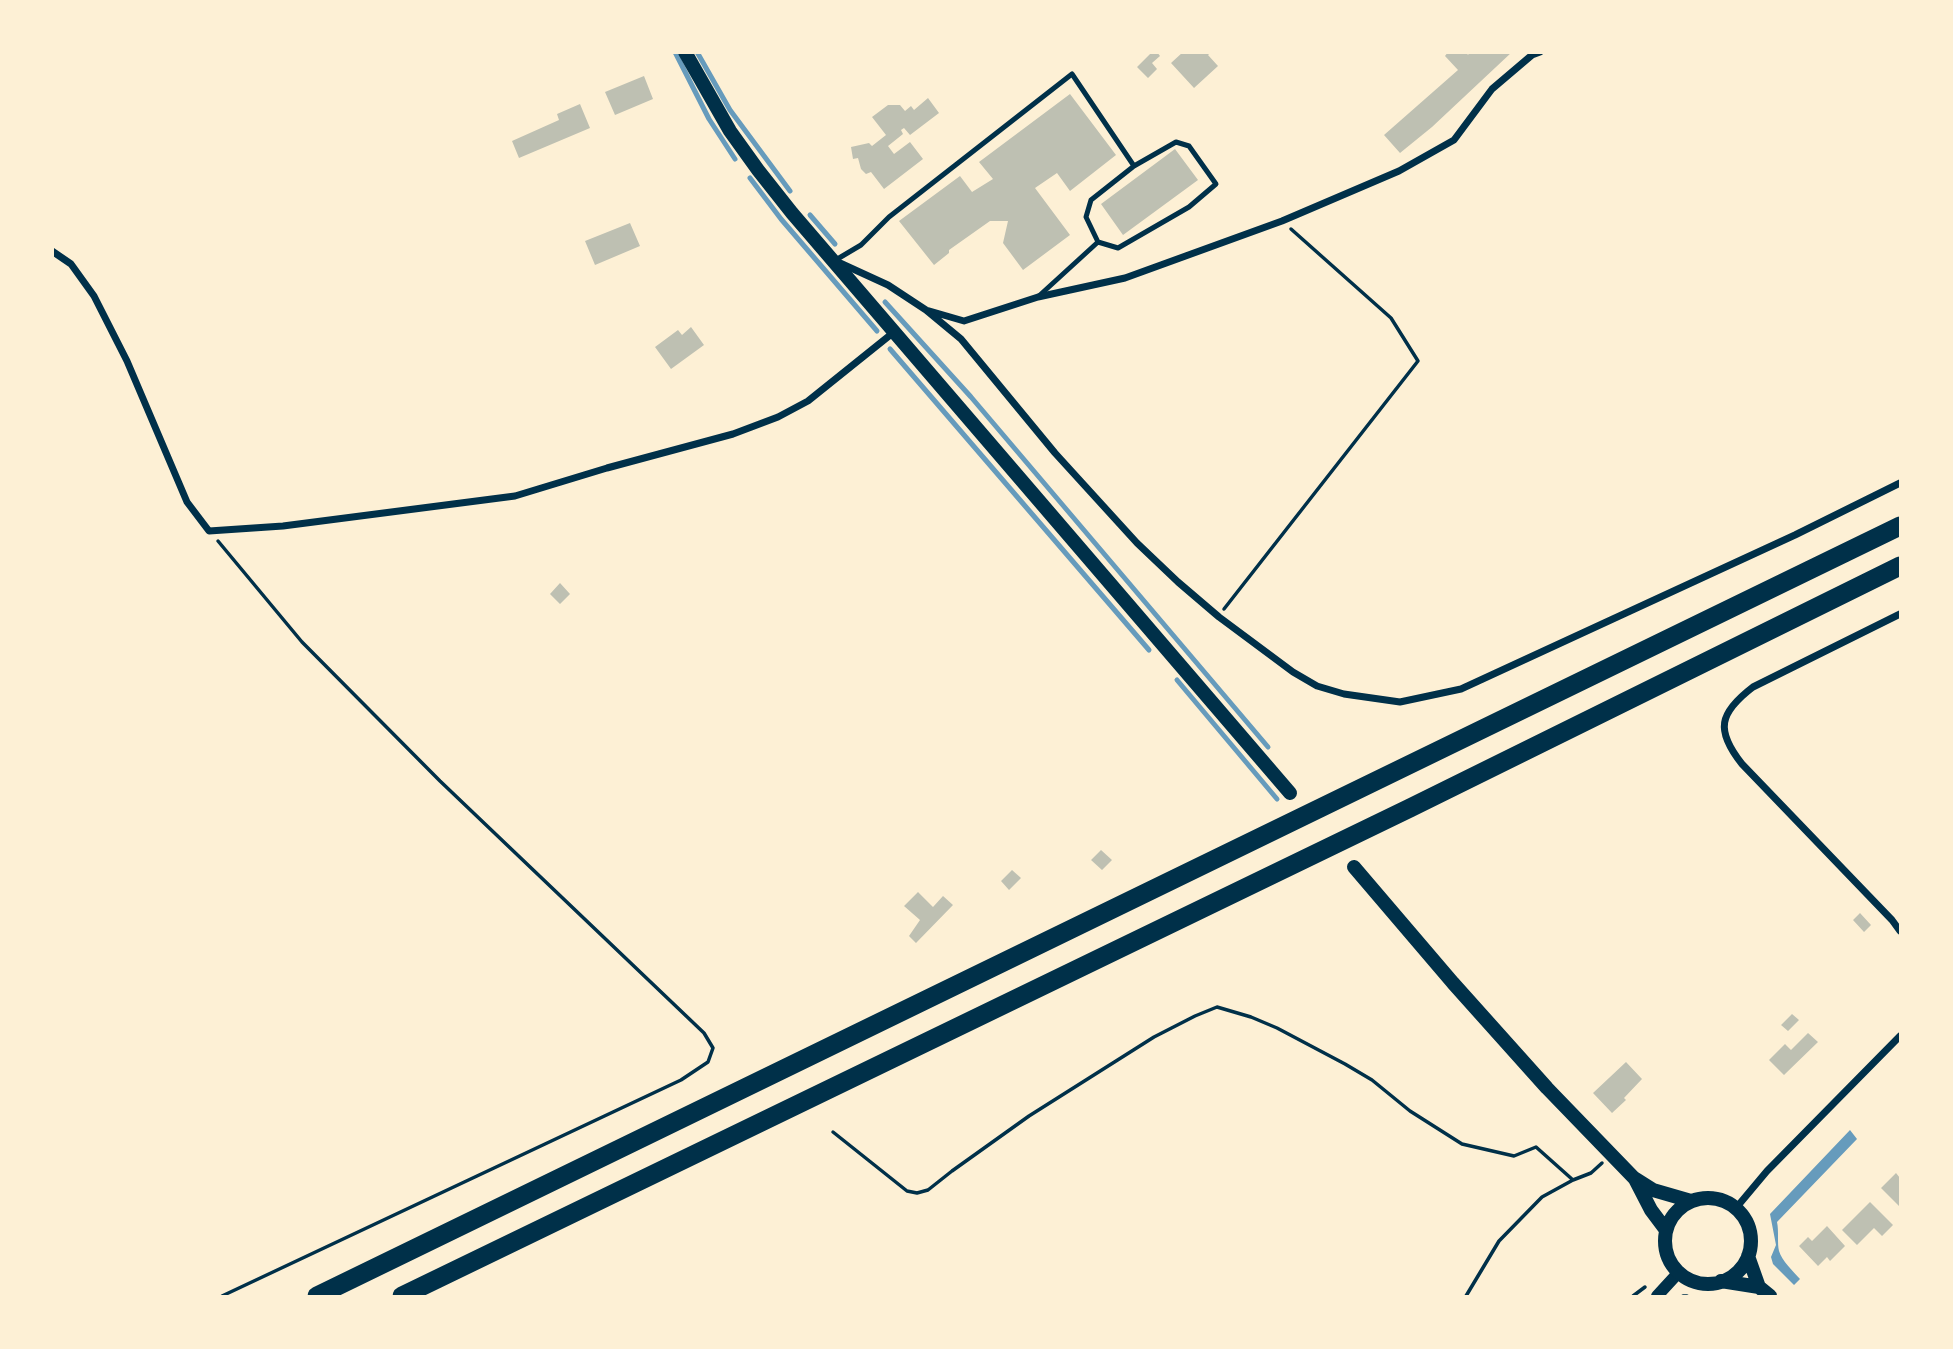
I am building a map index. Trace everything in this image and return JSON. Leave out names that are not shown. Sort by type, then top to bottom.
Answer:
[{"type":"highway","points":[[317,1297],[1900,526]]},
{"type":"highway","points":[[402,1297],[1295,864],[1900,566]]},
{"type":"highway","points":[[432,1297],[473,1262]]},
{"type":"main road","points":[[685,52],[730,131],[792,213],[1290,793]]},
{"type":"main road","points":[[1354,867],[1470,1003],[1634,1178],[1651,1210],[1666,1230]]},
{"type":"main road","points":[[1634,1178],[1663,1194],[1691,1201],[1707,1198],[1723,1200],[1745,1218],[1750,1230],[1748,1256],[1737,1272],[1721,1281],[1710,1284],[1688,1279],[1672,1264],[1667,1253],[1666,1230],[1675,1213],[1691,1201]]},
{"type":"main road","points":[[1748,1256],[1765,1292]]},
{"type":"main road","points":[[1721,1281],[1765,1292]]},
{"type":"street","points":[[926,310],[964,321],[1038,297],[1125,278],[1282,221],[1399,171],[1454,140],[1492,89],[1532,55],[1540,52]]},
{"type":"street","points":[[52,251],[71,264],[94,296],[127,361],[187,502],[209,531],[283,526],[514,496],[733,434],[778,417],[808,401],[894,332]]},
{"type":"street","points":[[834,261],[888,285],[926,310],[961,339],[1055,453],[1137,543],[1178,582],[1219,617],[1293,672],[1317,686],[1344,694],[1400,702],[1461,689],[1796,536],[1900,484]]},
{"type":"street","points":[[1900,614],[1753,687],[1735,700],[1726,715],[1724,732],[1730,748],[1742,764],[1900,931]]},
{"type":"street","points":[[1736,1208],[1767,1171],[1900,1036]]},
{"type":"street","points":[[1657,1297],[1679,1272]]},
{"type":"lane","points":[[834,261],[861,245],[889,217],[1072,74],[1134,166]]},
{"type":"lane","points":[[1176,142],[1189,146],[1216,184],[1189,207],[1118,248],[1098,242],[1086,217],[1091,200],[1134,166],[1176,142]]},
{"type":"lane","points":[[1038,297],[1098,242]]},
{"type":"path","points":[[1219,617],[1418,361],[1391,318],[1282,221]]},
{"type":"path","points":[[209,531],[302,642],[440,781],[678,1007],[704,1033],[713,1048],[708,1062],[681,1080],[222,1297]]},
{"type":"path","points":[[833,1132],[907,1191],[917,1193],[928,1190],[1029,1116],[1154,1037],[1217,1007],[1277,1028],[1345,1064],[1373,1080],[1410,1111],[1461,1144],[1514,1156],[1536,1147],[1573,1180]]},
{"type":"path","points":[[1466,1297],[1499,1241],[1542,1197],[1591,1173],[1611,1154]]},
{"type":"path","points":[[1633,1297],[1644,1287]]},
{"type":"water","points":[[1850,1130],[1857,1139],[1777,1222],[1780,1255],[1800,1279],[1794,1285],[1773,1264],[1771,1257],[1776,1245],[1770,1214]]},
{"type":"building","points":[[1152,52],[1157,52],[1160,56],[1152,63],[1157,69],[1148,78],[1137,67]]},
{"type":"building","points":[[1183,52],[1211,52],[1208,55],[1218,66],[1194,88],[1171,63]]},
{"type":"building","points":[[1448,52],[1466,52],[1468,55],[1470,52],[1512,52],[1432,127],[1400,153],[1384,135],[1458,70],[1445,56]]},
{"type":"building","points":[[644,76],[653,99],[615,115],[605,92]]},
{"type":"building","points":[[1070,94],[1116,155],[1070,191],[1057,173],[1035,188],[1070,235],[1023,270],[1003,243],[1008,221],[990,221],[949,250],[949,253],[934,265],[899,221],[960,176],[972,192],[993,179],[979,162]]},
{"type":"building","points":[[928,98],[939,113],[910,135],[904,128],[901,130],[903,134],[888,146],[894,154],[910,142],[923,159],[884,189],[871,172],[866,174],[861,169],[858,158],[853,159],[851,147],[869,143],[872,146],[886,135],[872,117],[888,105],[900,105],[905,111],[911,106],[914,110]]},
{"type":"building","points":[[580,104],[590,128],[519,158],[512,141],[559,120],[557,114]]},
{"type":"building","points":[[1175,149],[1198,180],[1123,235],[1101,204]]},
{"type":"building","points":[[630,223],[640,246],[595,265],[585,241]]},
{"type":"building","points":[[691,327],[704,345],[671,369],[655,347],[678,330],[682,335]]},
{"type":"building","points":[[560,583],[570,594],[560,604],[550,594]]},
{"type":"building","points":[[1101,850],[1112,860],[1102,870],[1091,860]]},
{"type":"building","points":[[1012,870],[1021,878],[1009,890],[1001,881]]},
{"type":"building","points":[[918,892],[933,907],[943,896],[953,905],[916,943],[909,936],[920,920],[904,906]]},
{"type":"building","points":[[1860,913],[1871,925],[1864,932],[1853,920]]},
{"type":"building","points":[[1792,1014],[1799,1020],[1788,1031],[1781,1025]]},
{"type":"building","points":[[1808,1033],[1818,1042],[1784,1075],[1769,1060],[1785,1044],[1791,1050]]},
{"type":"building","points":[[1626,1062],[1642,1079],[1612,1113],[1593,1093]]},
{"type":"building","points":[[1896,1173],[1900,1178],[1900,1207],[1881,1188]]},
{"type":"building","points":[[1870,1202],[1893,1225],[1882,1236],[1874,1228],[1857,1245],[1842,1230]]},
{"type":"building","points":[[1827,1226],[1845,1246],[1830,1261],[1827,1257],[1818,1266],[1799,1246],[1808,1237],[1812,1241]]},
{"type":"waterway","points":[[675,52],[709,119],[735,159]]},
{"type":"waterway","points":[[697,52],[730,110],[790,191]]},
{"type":"waterway","points":[[750,178],[781,219],[877,331]]},
{"type":"waterway","points":[[810,215],[835,244]]},
{"type":"waterway","points":[[885,302],[971,397],[1268,747]]},
{"type":"waterway","points":[[890,349],[1149,650]]},
{"type":"waterway","points":[[1177,680],[1277,799]]}]
